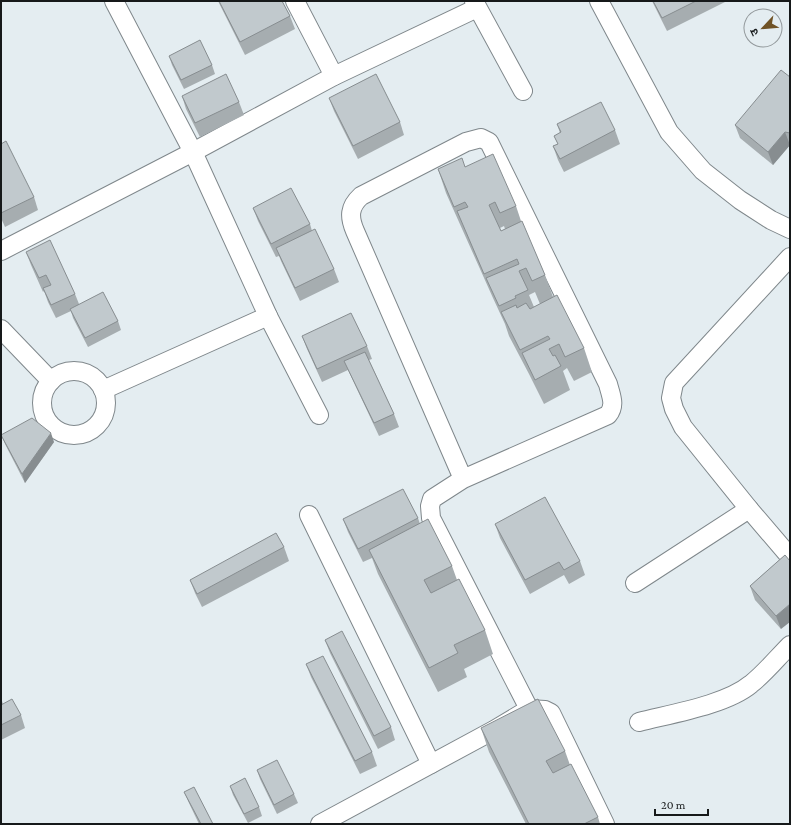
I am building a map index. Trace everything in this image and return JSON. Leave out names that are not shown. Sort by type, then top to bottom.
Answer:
[{"type":"street","points":[[114,1],[193,152],[268,316],[319,415]]},
{"type":"street","points":[[295,1],[334,76]]},
{"type":"street","points":[[599,1],[669,132],[703,171],[740,200],[771,220],[790,229]]},
{"type":"street","points":[[1,250],[193,152],[334,76],[476,4],[523,91]]},
{"type":"street","points":[[463,479],[355,231],[350,213],[354,202],[361,196],[466,142],[481,138],[489,142],[529,221],[608,384],[613,402],[612,409],[602,418],[463,479],[432,499],[430,506],[431,518],[529,709]]},
{"type":"street","points":[[790,257],[674,383],[671,398],[674,409],[683,427],[790,557]]},
{"type":"street","points":[[103,390],[268,316]]},
{"type":"street","points":[[1,329],[51,381]]},
{"type":"street","points":[[69,371],[82,372],[95,378],[103,390],[106,408],[102,420],[86,432],[68,434],[56,429],[45,416],[43,398],[46,388],[51,381],[62,373],[69,371]]},
{"type":"street","points":[[634,583],[749,509]]},
{"type":"street","points":[[309,515],[431,764]]},
{"type":"street","points":[[639,722],[714,702],[732,695],[751,685],[790,645]]},
{"type":"street","points":[[320,824],[529,709],[545,710],[551,713],[605,824]]},
{"type":"building","points":[[219,1],[282,1],[290,16],[240,42]]},
{"type":"building","points":[[653,1],[696,1],[662,18]]},
{"type":"building","points":[[200,40],[212,65],[181,80],[169,56]]},
{"type":"building","points":[[781,70],[790,77],[790,133],[785,132],[768,152],[735,125]]},
{"type":"building","points":[[226,74],[239,102],[195,123],[182,96]]},
{"type":"building","points":[[376,74],[400,122],[353,146],[329,98]]},
{"type":"building","points":[[601,102],[615,130],[560,159],[553,146],[558,144],[554,136],[561,132],[557,124]]},
{"type":"building","points":[[6,141],[34,197],[1,213],[1,144]]},
{"type":"building","points":[[493,154],[516,206],[500,213],[495,202],[489,205],[501,231],[522,221],[545,275],[532,281],[526,268],[519,271],[528,290],[515,296],[516,298],[499,306],[486,278],[519,264],[517,259],[484,274],[457,211],[468,207],[465,202],[454,207],[438,169],[462,158],[465,167]]},
{"type":"building","points":[[291,188],[310,224],[271,244],[253,208]]},
{"type":"building","points":[[315,229],[334,269],[295,288],[276,248]]},
{"type":"building","points":[[50,240],[75,294],[51,305],[43,288],[51,285],[46,275],[39,278],[26,252]]},
{"type":"building","points":[[103,292],[118,321],[85,338],[70,309]]},
{"type":"building","points":[[557,295],[584,348],[565,357],[559,344],[549,349],[553,356],[555,355],[561,366],[535,380],[522,353],[550,339],[548,336],[520,350],[501,312],[516,305],[517,308],[526,303],[530,309]]},
{"type":"building","points":[[351,313],[367,346],[317,369],[302,336]]},
{"type":"building","points":[[365,352],[394,414],[374,423],[344,361]]},
{"type":"building","points":[[32,418],[51,433],[22,474],[1,435]]},
{"type":"building","points":[[403,489],[418,518],[358,549],[343,519]]},
{"type":"building","points":[[545,497],[580,561],[564,570],[559,562],[525,580],[495,524]]},
{"type":"building","points":[[428,519],[452,566],[424,580],[431,593],[459,579],[485,630],[454,645],[458,653],[429,668],[369,550]]},
{"type":"building","points":[[276,533],[284,547],[197,594],[190,580]]},
{"type":"building","points":[[785,555],[790,561],[790,604],[776,616],[750,586]]},
{"type":"building","points":[[342,631],[391,727],[374,736],[325,640]]},
{"type":"building","points":[[323,656],[372,752],[355,761],[306,664]]},
{"type":"building","points":[[12,699],[21,715],[1,725],[1,705]]},
{"type":"building","points":[[538,699],[565,751],[546,761],[553,773],[571,764],[598,817],[584,824],[529,824],[481,728]]},
{"type":"building","points":[[277,760],[294,794],[274,805],[257,770]]},
{"type":"building","points":[[245,778],[259,807],[244,814],[230,786]]},
{"type":"building","points":[[194,787],[213,824],[201,824],[184,792]]}]
